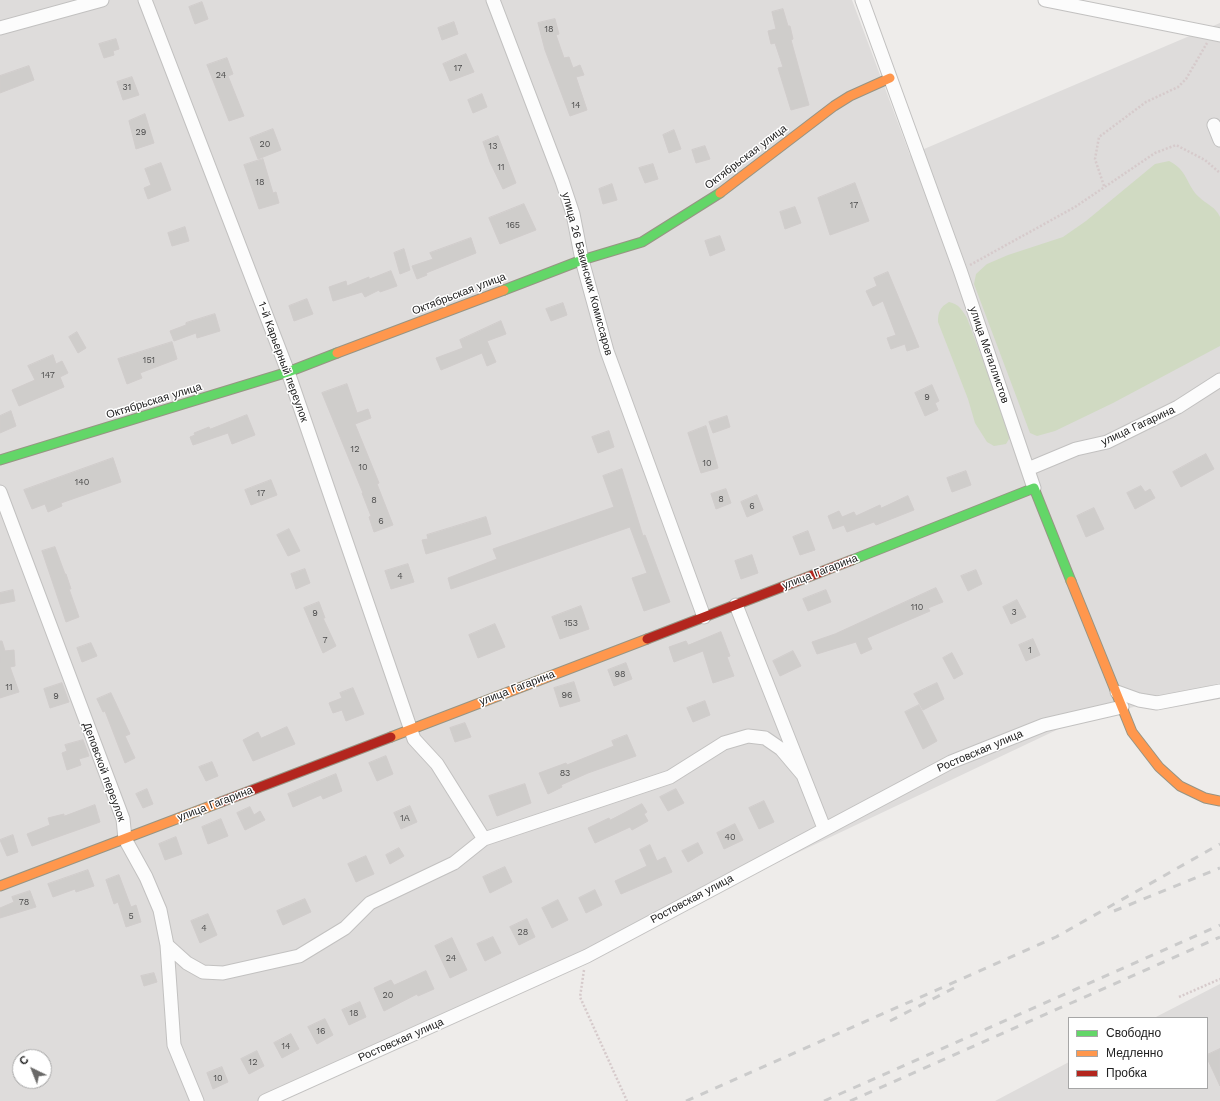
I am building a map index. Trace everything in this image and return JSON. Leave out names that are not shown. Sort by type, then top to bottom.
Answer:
[{"type":"main road","name":"Октябрьская улица","points":[[0,460],[288,372],[582,260],[642,242],[721,192],[834,106],[850,96],[890,78]]},
{"type":"main road","name":"улица Гагарина","points":[[0,886],[736,605],[1034,488]]},
{"type":"main road","name":"улица Металлистов","points":[[1034,488],[1132,732],[1144,749],[1171,779],[1195,795],[1220,801]]},
{"type":"street","points":[[0,28],[102,0]]},
{"type":"street","name":"1-й Карьерный переулок","points":[[145,0],[288,372],[414,739],[437,764],[484,839]]},
{"type":"street","name":"улица 26 Бакинских Комиссаров","points":[[493,0],[562,181],[573,214],[582,260],[607,351],[704,617]]},
{"type":"street","name":"улица Металлистов","points":[[862,0],[960,270],[1034,488]]},
{"type":"street","points":[[1045,0],[1216,35]]},
{"type":"street","points":[[1214,125],[1220,140]]},
{"type":"street","name":"улица Гагарина","points":[[1028,469],[1076,449],[1108,442],[1178,407],[1220,380]]},
{"type":"street","name":"Деповской переулок","points":[[0,492],[123,819],[125,839],[146,877],[160,910],[167,944],[174,1045],[197,1101]]},
{"type":"street","points":[[736,605],[824,828]]},
{"type":"street","points":[[1117,692],[1139,700],[1157,703],[1220,691]]},
{"type":"street","name":"Ростовская улица","points":[[265,1101],[586,956],[824,828],[951,762],[1044,725],[1122,707]]},
{"type":"street","points":[[167,944],[187,963],[203,972],[223,973],[300,956],[345,928],[370,904],[454,863],[484,839],[670,777],[724,743],[748,736],[765,738],[781,748],[803,775]]},
{"type":"path","points":[[1104,186],[1094,159],[1099,137],[1146,102],[1178,87],[1186,79],[1216,35]]},
{"type":"path","points":[[960,270],[1075,207],[1154,153],[1176,145],[1205,160],[1220,173]]},
{"type":"path","points":[[586,956],[580,997],[627,1101]]},
{"type":"path","points":[[1179,997],[1220,979]]},
{"type":"shaded area","points":[[0,0],[852,0],[910,155],[1220,23],[1220,683],[1065,726],[611,941],[264,1101],[0,1101]]},
{"type":"shaded area","points":[[1220,984],[1220,1101],[995,1101],[1068,1063],[1068,1089],[1208,1089],[1208,1017],[1156,1017]]},
{"type":"green space","points":[[1169,161],[1180,169],[1195,192],[1213,208],[1220,217],[1220,346],[1113,403],[1055,431],[1037,436],[1030,433],[974,284],[976,274],[987,264],[1008,255],[1063,237],[1086,221],[1155,164]]},
{"type":"green space","points":[[949,302],[958,306],[967,318],[1009,430],[1009,439],[1006,444],[994,446],[987,442],[975,423],[968,399],[938,322],[940,310]]},
{"type":"building","points":[[202,2],[208,19],[195,24],[189,7]]},
{"type":"building","points":[[783,9],[788,26],[790,26],[793,39],[791,40],[809,105],[791,110],[778,68],[783,67],[775,43],[771,44],[768,31],[776,29],[772,12]]},
{"type":"building","points":[[555,19],[559,34],[556,35],[564,58],[569,57],[573,68],[580,65],[584,75],[576,77],[587,110],[570,116],[545,50],[538,23]]},
{"type":"building","points":[[454,22],[458,34],[442,40],[438,28]]},
{"type":"building","points":[[116,39],[119,49],[113,51],[114,55],[104,58],[99,44]]},
{"type":"building","points":[[466,54],[474,72],[450,81],[443,64]]},
{"type":"building","points":[[227,58],[233,74],[228,76],[244,116],[229,121],[207,65]]},
{"type":"building","points":[[29,66],[34,80],[0,93],[0,76]]},
{"type":"building","points":[[132,77],[139,95],[123,100],[117,82]]},
{"type":"building","points":[[482,94],[487,107],[473,113],[468,100]]},
{"type":"building","points":[[145,114],[154,143],[136,149],[129,121]]},
{"type":"building","points":[[273,129],[281,150],[258,159],[250,138]]},
{"type":"building","points":[[674,130],[681,149],[669,153],[663,135]]},
{"type":"building","points":[[498,136],[516,183],[503,189],[490,162],[483,142]]},
{"type":"building","points":[[705,146],[710,159],[696,163],[692,150]]},
{"type":"building","points":[[263,159],[273,193],[276,192],[279,203],[259,209],[244,165]]},
{"type":"building","points":[[161,163],[171,190],[148,199],[144,188],[151,185],[145,169]]},
{"type":"building","points":[[653,164],[658,179],[645,183],[639,168]]},
{"type":"building","points":[[855,183],[869,221],[830,235],[818,198]]},
{"type":"building","points":[[612,184],[617,200],[603,204],[599,189]]},
{"type":"building","points":[[524,204],[536,230],[500,244],[489,218]]},
{"type":"building","points":[[795,207],[801,223],[785,229],[780,212]]},
{"type":"building","points":[[185,227],[189,241],[172,246],[168,233]]},
{"type":"building","points":[[720,236],[725,250],[710,256],[705,241]]},
{"type":"building","points":[[471,238],[476,253],[426,273],[427,275],[417,279],[412,266],[433,259],[430,253]]},
{"type":"building","points":[[404,249],[410,270],[400,274],[394,253]]},
{"type":"building","points":[[391,271],[397,286],[380,292],[379,290],[365,297],[362,292],[333,301],[329,287],[346,281],[347,286],[369,277],[369,279]]},
{"type":"building","points":[[888,272],[919,347],[907,351],[905,344],[891,349],[887,338],[896,335],[883,301],[873,306],[866,291],[877,286],[874,278]]},
{"type":"building","points":[[307,299],[313,314],[294,321],[289,306]]},
{"type":"building","points":[[563,303],[567,315],[551,321],[546,309]]},
{"type":"building","points":[[215,314],[220,331],[197,338],[196,333],[174,341],[170,331],[186,325],[186,323]]},
{"type":"building","points":[[501,321],[506,334],[487,341],[496,362],[487,366],[482,353],[441,370],[436,358],[463,348],[460,340]]},
{"type":"building","points":[[77,332],[86,348],[78,353],[69,337]]},
{"type":"building","points":[[172,342],[177,359],[140,373],[142,378],[127,384],[118,359]]},
{"type":"building","points":[[53,355],[56,364],[62,361],[68,373],[60,377],[64,387],[19,406],[12,390],[35,380],[28,366]]},
{"type":"building","points":[[347,384],[357,413],[368,409],[371,418],[355,424],[379,483],[377,484],[393,525],[374,532],[369,517],[371,516],[363,493],[322,393]]},
{"type":"building","points":[[932,385],[939,401],[935,403],[938,410],[925,416],[915,393]]},
{"type":"building","points":[[11,411],[16,426],[0,433],[0,416]]},
{"type":"building","points":[[247,415],[255,435],[232,444],[228,433],[193,445],[190,437],[195,435],[194,433],[209,427],[210,429]]},
{"type":"building","points":[[727,416],[730,427],[713,433],[709,422]]},
{"type":"building","points":[[706,426],[718,468],[701,473],[688,433]]},
{"type":"building","points":[[609,431],[614,447],[598,453],[592,437]]},
{"type":"building","points":[[1206,454],[1214,469],[1181,487],[1173,472]]},
{"type":"building","points":[[113,458],[121,482],[61,503],[62,506],[48,512],[45,504],[32,509],[24,490]]},
{"type":"building","points":[[622,469],[643,536],[645,535],[670,602],[644,611],[632,578],[647,573],[630,527],[451,589],[448,578],[497,559],[493,549],[614,507],[603,476]]},
{"type":"building","points":[[966,471],[971,485],[952,492],[947,478]]},
{"type":"building","points":[[271,480],[277,495],[251,505],[245,490]]},
{"type":"building","points":[[1141,486],[1145,492],[1150,489],[1155,498],[1135,509],[1127,493]]},
{"type":"building","points":[[726,489],[731,503],[716,509],[711,494]]},
{"type":"building","points":[[757,495],[763,510],[747,517],[741,502]]},
{"type":"building","points":[[908,496],[914,510],[876,525],[874,522],[847,532],[844,525],[833,529],[828,516],[839,511],[842,517],[854,512],[856,516],[880,505],[881,508]]},
{"type":"building","points":[[1094,508],[1104,529],[1086,537],[1077,516]]},
{"type":"building","points":[[486,517],[491,534],[426,554],[422,540],[428,539],[427,535]]},
{"type":"building","points":[[289,529],[300,551],[288,556],[277,535]]},
{"type":"building","points":[[808,531],[815,550],[800,555],[793,537]]},
{"type":"building","points":[[55,547],[66,574],[71,589],[69,589],[79,617],[66,622],[42,551]]},
{"type":"building","points":[[752,555],[758,573],[741,579],[735,561]]},
{"type":"building","points":[[408,564],[414,582],[391,589],[385,571]]},
{"type":"building","points":[[305,569],[310,583],[296,589],[291,574]]},
{"type":"building","points":[[976,570],[982,584],[968,591],[961,576]]},
{"type":"building","points":[[936,588],[943,602],[928,608],[930,611],[867,638],[872,649],[861,654],[856,642],[817,654],[812,642],[835,634]]},
{"type":"building","points":[[13,590],[15,601],[0,604],[0,593]]},
{"type":"building","points":[[826,590],[831,602],[808,611],[803,599]]},
{"type":"building","points":[[1017,600],[1026,617],[1011,624],[1003,607]]},
{"type":"building","points":[[319,602],[325,618],[323,618],[336,646],[323,653],[304,608]]},
{"type":"building","points":[[581,606],[589,629],[560,639],[552,617]]},
{"type":"building","points":[[495,624],[505,647],[478,658],[469,635]]},
{"type":"building","points":[[721,632],[730,656],[727,657],[734,676],[713,683],[703,651],[674,662],[669,647],[686,641],[688,645]]},
{"type":"building","points":[[1033,639],[1040,655],[1026,661],[1019,645]]},
{"type":"building","points":[[0,641],[2,641],[5,651],[14,650],[15,666],[10,667],[19,692],[0,698]]},
{"type":"building","points":[[91,643],[97,656],[82,662],[77,648]]},
{"type":"building","points":[[793,651],[801,666],[780,676],[773,661]]},
{"type":"building","points":[[952,653],[963,674],[954,679],[943,658]]},
{"type":"building","points":[[626,663],[632,679],[614,686],[608,670]]},
{"type":"building","points":[[574,682],[580,701],[560,707],[554,688]]},
{"type":"building","points":[[62,683],[69,702],[50,708],[44,689]]},
{"type":"building","points":[[937,683],[944,699],[923,710],[914,694]]},
{"type":"building","points":[[353,688],[364,714],[346,721],[342,710],[333,713],[329,703],[342,698],[340,693]]},
{"type":"building","points":[[111,693],[130,734],[125,736],[135,758],[125,763],[105,711],[103,712],[97,699]]},
{"type":"building","points":[[705,701],[710,715],[693,722],[687,708]]},
{"type":"building","points":[[919,705],[937,741],[923,749],[905,712]]},
{"type":"building","points":[[465,723],[471,737],[455,742],[450,728]]},
{"type":"building","points":[[287,727],[295,744],[253,761],[243,740],[258,732],[261,738]]},
{"type":"building","points":[[627,735],[636,756],[588,773],[561,785],[562,787],[548,794],[539,773],[566,763],[567,765],[614,746],[612,741]]},
{"type":"building","points":[[83,740],[89,756],[79,759],[81,765],[67,770],[62,753],[67,751],[65,745]]},
{"type":"building","points":[[386,756],[393,774],[377,781],[369,763]]},
{"type":"building","points":[[212,762],[218,776],[206,781],[199,767]]},
{"type":"building","points":[[336,774],[342,791],[323,799],[321,795],[293,807],[288,794]]},
{"type":"building","points":[[525,784],[531,803],[497,816],[489,796]]},
{"type":"building","points":[[147,789],[153,804],[143,808],[136,794]]},
{"type":"building","points":[[676,789],[684,803],[668,811],[660,797]]},
{"type":"building","points":[[764,801],[774,822],[759,829],[749,808]]},
{"type":"building","points":[[642,804],[647,812],[644,814],[648,821],[632,830],[630,827],[595,843],[588,828],[609,818],[610,820]]},
{"type":"building","points":[[95,805],[100,822],[32,846],[27,834],[50,825],[48,818],[64,814],[64,816]]},
{"type":"building","points":[[410,806],[417,822],[401,829],[394,813]]},
{"type":"building","points":[[250,807],[254,815],[260,811],[265,820],[245,830],[237,813]]},
{"type":"building","points":[[221,819],[228,836],[208,844],[202,827]]},
{"type":"building","points":[[735,824],[743,840],[724,849],[717,833]]},
{"type":"building","points":[[13,835],[18,852],[7,856],[0,840]]},
{"type":"building","points":[[176,837],[182,854],[165,860],[159,844]]},
{"type":"building","points":[[698,843],[703,853],[688,862],[682,851]]},
{"type":"building","points":[[650,845],[657,861],[665,857],[672,872],[621,894],[615,881],[647,866],[640,850]]},
{"type":"building","points":[[399,848],[404,856],[390,864],[386,855]]},
{"type":"building","points":[[366,856],[374,874],[356,882],[348,864]]},
{"type":"building","points":[[505,867],[512,882],[490,893],[483,877]]},
{"type":"building","points":[[88,870],[94,886],[76,892],[75,889],[53,897],[48,884]]},
{"type":"building","points":[[119,875],[131,907],[136,905],[141,922],[126,927],[118,902],[114,904],[106,880]]},
{"type":"building","points":[[595,890],[602,905],[586,913],[579,898]]},
{"type":"building","points":[[30,891],[36,907],[0,918],[0,908],[14,902],[12,897]]},
{"type":"building","points":[[305,899],[311,912],[283,925],[277,911]]},
{"type":"building","points":[[558,900],[568,920],[552,928],[542,908]]},
{"type":"building","points":[[208,914],[217,935],[200,943],[191,921]]},
{"type":"building","points":[[527,919],[535,937],[519,945],[510,927]]},
{"type":"building","points":[[493,937],[501,953],[485,961],[477,944]]},
{"type":"building","points":[[452,938],[467,970],[450,978],[435,946]]},
{"type":"building","points":[[426,971],[434,989],[418,996],[417,994],[384,1011],[374,988],[391,980],[394,985]]},
{"type":"building","points":[[154,973],[157,982],[144,986],[141,976]]},
{"type":"building","points":[[360,1002],[366,1017],[349,1025],[342,1010]]},
{"type":"building","points":[[325,1019],[333,1035],[317,1044],[308,1027]]},
{"type":"building","points":[[291,1034],[299,1049],[282,1058],[274,1043]]},
{"type":"building","points":[[1220,1049],[1220,1086],[1208,1060],[1208,1055]]},
{"type":"building","points":[[257,1051],[264,1066],[249,1074],[241,1059]]},
{"type":"building","points":[[222,1067],[228,1082],[213,1089],[207,1073]]},
{"type":"railway","points":[[686,1101],[1056,937],[1220,844]]},
{"type":"railway","points":[[1114,911],[1220,868]]},
{"type":"railway","points":[[824,1101],[1220,925]]},
{"type":"railway","points":[[850,1101],[1220,937]]},
{"type":"railway","points":[[890,1021],[954,988]]},
{"type":"traffic: fast","points":[[504,290],[582,260],[642,242],[720,193]]},
{"type":"traffic: fast","points":[[0,460],[288,372],[337,353]]},
{"type":"traffic: fast","points":[[852,560],[1034,488],[1071,581]]},
{"type":"traffic: slow","points":[[720,193],[834,106],[850,96],[890,78]]},
{"type":"traffic: slow","points":[[337,353],[504,290]]},
{"type":"traffic: slow","points":[[1071,581],[1132,732],[1159,767],[1180,786],[1205,798],[1220,801]]},
{"type":"traffic: slow","points":[[391,737],[647,639]]},
{"type":"traffic: slow","points":[[0,886],[221,802]]},
{"type":"traffic: jam","points":[[647,639],[852,560]]},
{"type":"traffic: jam","points":[[221,802],[391,737]]}]
